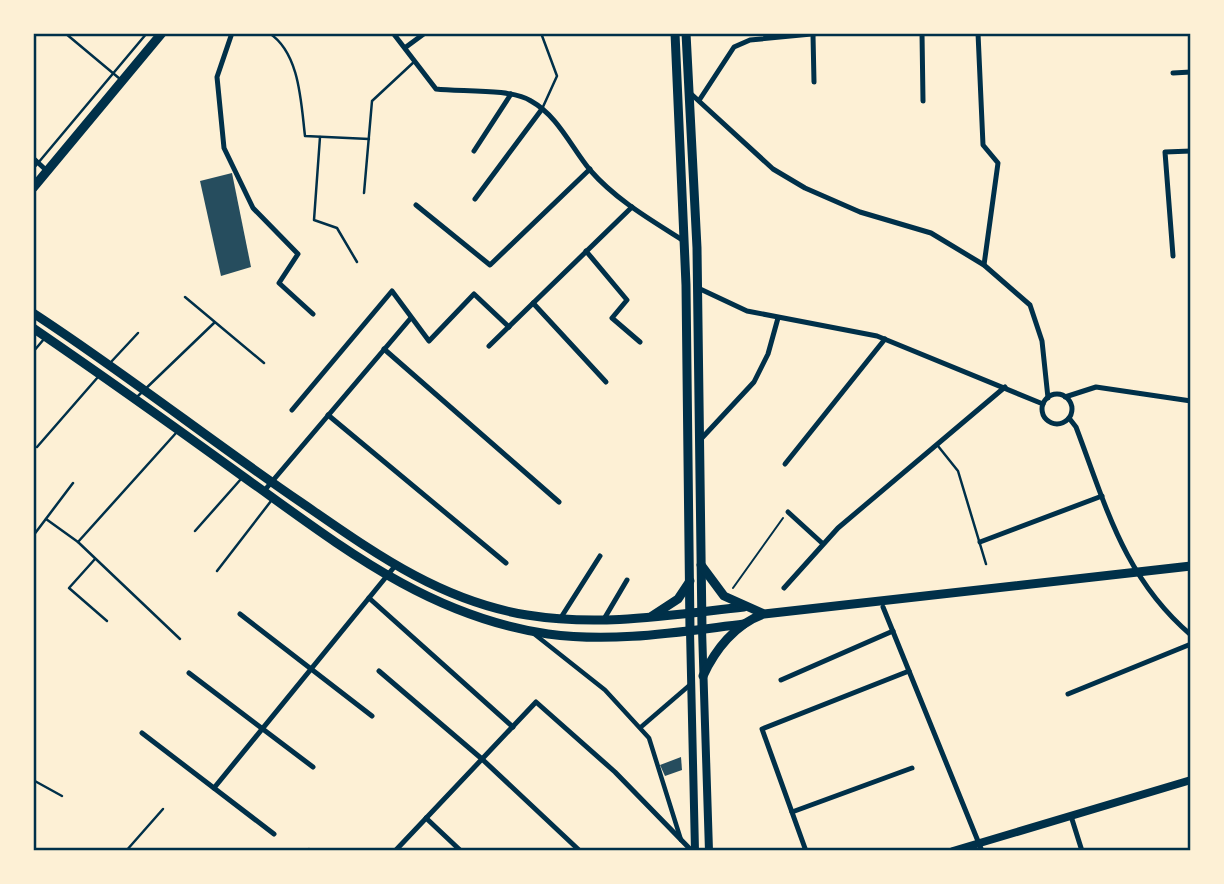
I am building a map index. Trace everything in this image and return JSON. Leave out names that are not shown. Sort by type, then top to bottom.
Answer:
[{"type":"main road","points":[[33,188],[162,33]]},
{"type":"main road","points":[[676,33],[684,242],[693,851]]},
{"type":"main road","points":[[687,33],[698,288],[700,564],[709,851]]},
{"type":"main road","points":[[33,313],[271,482],[395,566],[433,587],[473,602],[560,619],[602,622],[645,620],[744,607]]},
{"type":"main road","points":[[33,328],[243,477],[387,576],[424,597],[477,617],[530,631],[595,638],[650,637],[744,624]]},
{"type":"main road","points":[[700,564],[724,596],[764,614]]},
{"type":"main road","points":[[703,676],[712,656],[744,624],[764,614],[1191,566]]},
{"type":"main road","points":[[645,620],[678,599],[691,579]]},
{"type":"main road","points":[[953,851],[981,847],[1071,816],[1191,780]]},
{"type":"street","points":[[232,33],[217,77],[224,148],[253,208],[298,254],[279,283],[313,314]]},
{"type":"street","points":[[393,33],[436,89],[511,94],[530,100],[552,118],[590,169],[632,207],[684,242]]},
{"type":"street","points":[[405,47],[425,33]]},
{"type":"street","points":[[700,99],[734,47],[750,40],[822,33]]},
{"type":"street","points":[[922,33],[923,101]]},
{"type":"street","points":[[978,33],[983,145],[998,163],[985,265]]},
{"type":"street","points":[[813,35],[814,82]]},
{"type":"street","points":[[1173,73],[1191,72]]},
{"type":"street","points":[[689,92],[700,99],[732,134],[773,169],[805,188],[860,212],[931,233],[985,265],[1030,305],[1042,341],[1048,398]]},
{"type":"street","points":[[474,150],[511,94]]},
{"type":"street","points":[[475,199],[542,109]]},
{"type":"street","points":[[1173,256],[1165,152],[1191,151]]},
{"type":"street","points":[[36,160],[47,171]]},
{"type":"street","points":[[416,205],[490,265],[590,169]]},
{"type":"street","points":[[489,346],[632,207]]},
{"type":"street","points":[[586,251],[627,300],[612,318],[639,342]]},
{"type":"street","points":[[698,288],[747,311],[885,339],[1043,404]]},
{"type":"street","points":[[292,410],[392,291],[410,319],[429,341],[474,294],[509,327]]},
{"type":"street","points":[[533,303],[606,382]]},
{"type":"street","points":[[701,439],[754,383],[768,354],[778,318]]},
{"type":"street","points":[[264,491],[410,319]]},
{"type":"street","points":[[785,464],[885,339]]},
{"type":"street","points":[[384,349],[559,502]]},
{"type":"street","points":[[783,588],[822,543],[1005,387]]},
{"type":"street","points":[[1065,397],[1072,409],[1069,418],[1061,424],[1049,422],[1042,412],[1043,404],[1048,398],[1056,394],[1065,397],[1096,387],[1191,401]]},
{"type":"street","points":[[328,415],[506,563]]},
{"type":"street","points":[[1069,418],[1076,428],[1122,550],[1176,622],[1191,635]]},
{"type":"street","points":[[1191,449],[1191,458]]},
{"type":"street","points":[[980,542],[1102,496]]},
{"type":"street","points":[[788,512],[822,543]]},
{"type":"street","points":[[560,619],[600,556]]},
{"type":"street","points":[[214,788],[395,566]]},
{"type":"street","points":[[602,622],[627,580]]},
{"type":"street","points":[[369,598],[513,727]]},
{"type":"street","points":[[883,607],[981,847]]},
{"type":"street","points":[[240,614],[372,716]]},
{"type":"street","points":[[530,631],[605,690],[649,738],[682,841]]},
{"type":"street","points":[[781,680],[893,631]]},
{"type":"street","points":[[1068,694],[1191,645]]},
{"type":"street","points":[[379,671],[482,759],[580,851]]},
{"type":"street","points":[[806,851],[762,729],[909,671]]},
{"type":"street","points":[[189,673],[313,767]]},
{"type":"street","points":[[641,727],[692,683]]},
{"type":"street","points":[[396,851],[536,702],[615,772],[693,851]]},
{"type":"street","points":[[142,733],[274,834]]},
{"type":"street","points":[[792,812],[912,768]]},
{"type":"street","points":[[1071,816],[1082,851]]},
{"type":"street","points":[[426,818],[461,851]]},
{"type":"lane","points":[[65,33],[122,81]]},
{"type":"lane","points":[[33,169],[36,160],[146,33]]},
{"type":"lane","points":[[270,33],[280,40],[298,79],[305,136],[369,139]]},
{"type":"lane","points":[[541,33],[557,76],[542,109]]},
{"type":"lane","points":[[364,193],[372,102],[415,61]]},
{"type":"lane","points":[[320,137],[314,220],[337,228],[357,262]]},
{"type":"lane","points":[[185,297],[264,363]]},
{"type":"lane","points":[[135,399],[214,323]]},
{"type":"lane","points":[[37,447],[138,334]]},
{"type":"lane","points":[[33,352],[46,337]]},
{"type":"lane","points":[[78,542],[179,430]]},
{"type":"lane","points":[[937,444],[958,471],[986,564]]},
{"type":"lane","points":[[195,531],[243,477]]},
{"type":"lane","points":[[33,537],[73,483]]},
{"type":"lane","points":[[217,571],[274,498]]},
{"type":"lane","points":[[46,519],[78,542],[180,639]]},
{"type":"lane","points":[[95,559],[69,588],[107,621]]},
{"type":"lane","points":[[33,780],[62,796]]},
{"type":"lane","points":[[126,851],[163,809]]},
{"type":"path","points":[[731,591],[788,512]]},
{"type":"building","points":[[232,173],[251,267],[221,276],[200,181]]},
{"type":"building","points":[[681,757],[682,770],[665,776],[660,765]]}]
